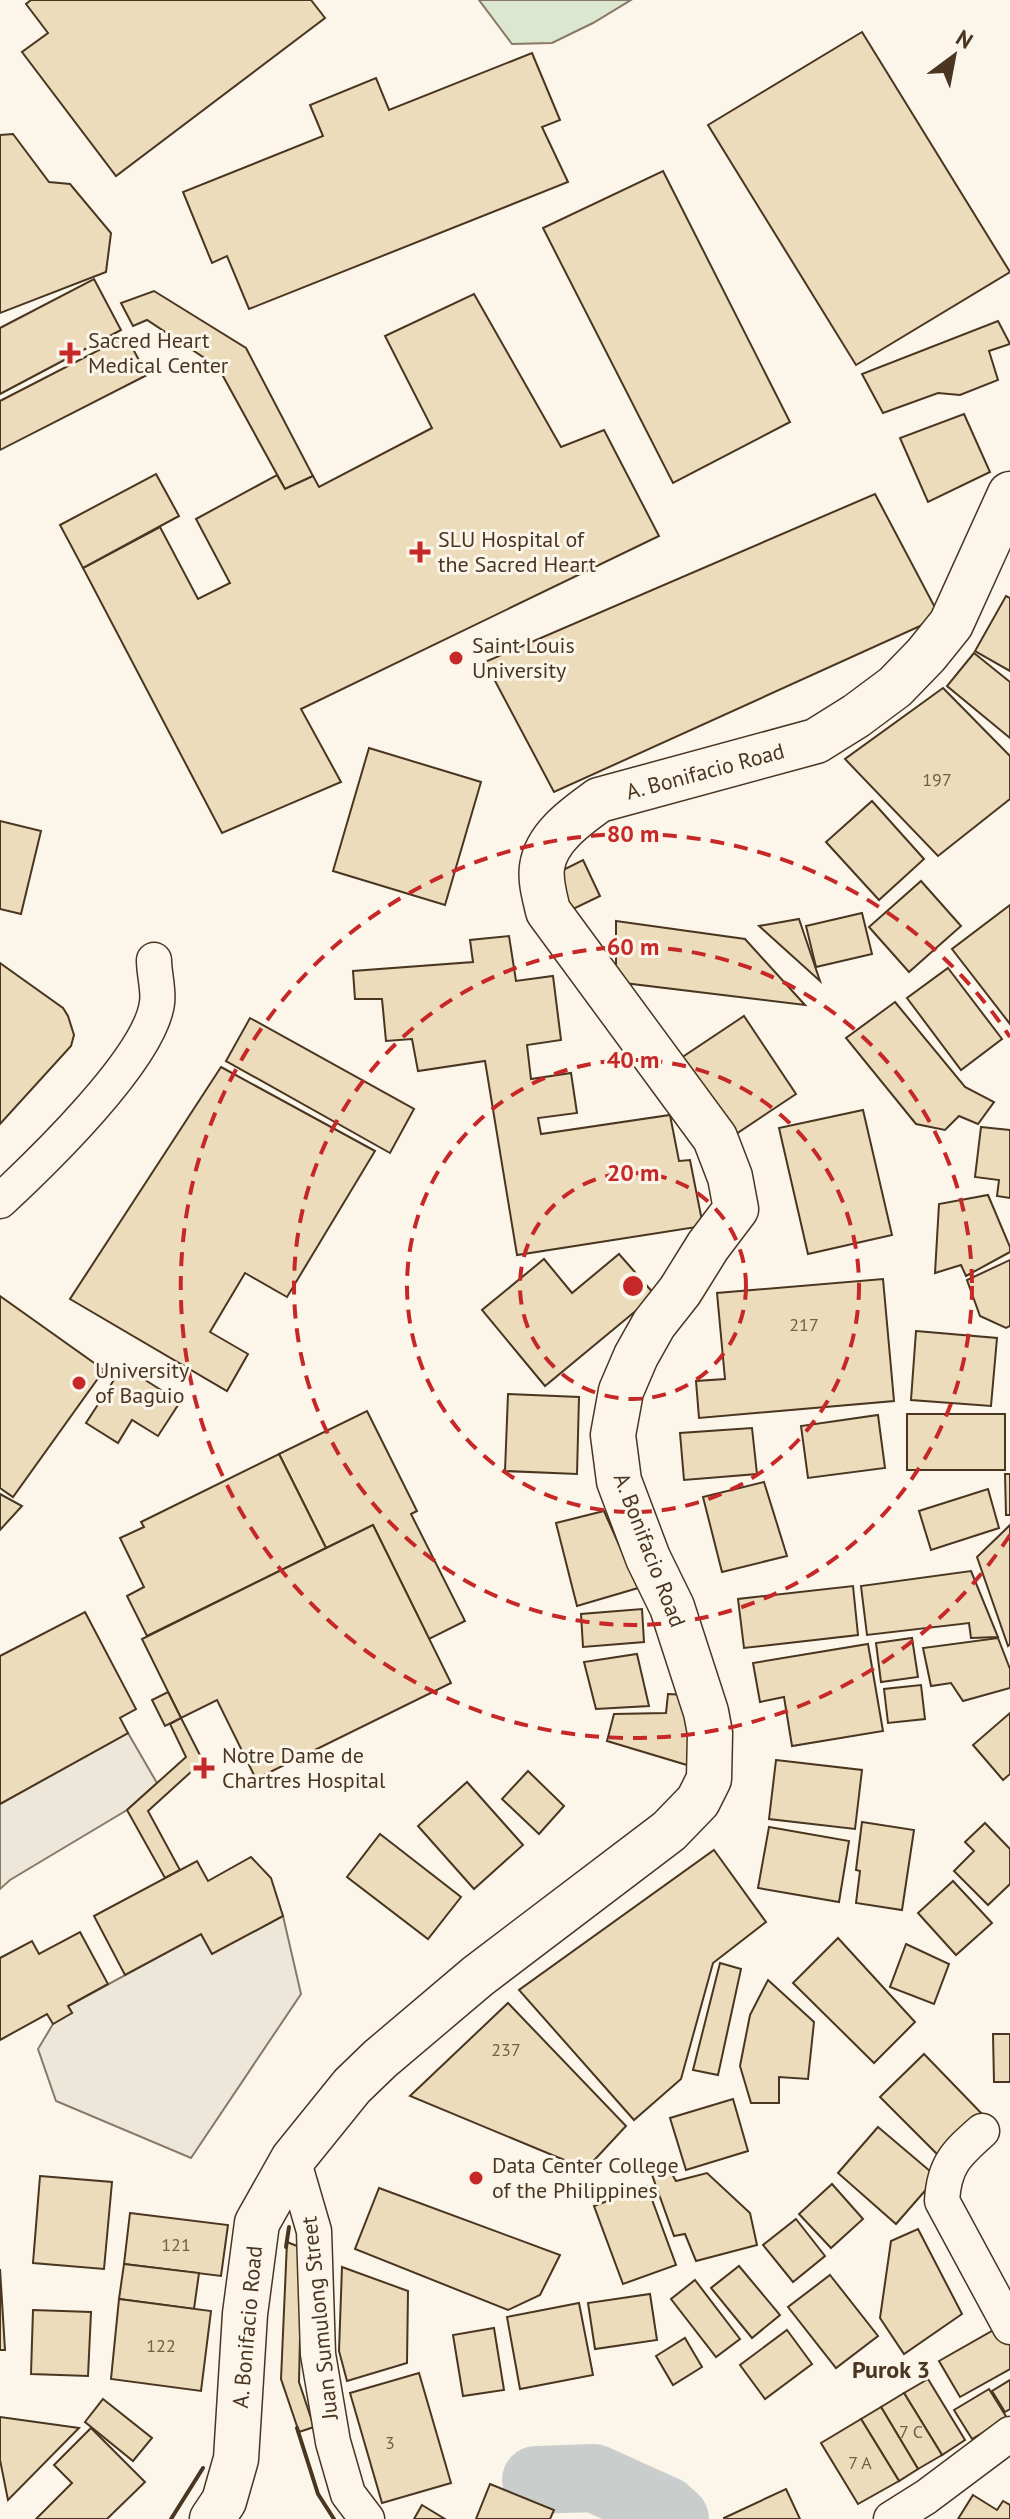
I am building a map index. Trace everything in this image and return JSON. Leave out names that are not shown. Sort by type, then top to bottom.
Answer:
[{"type":"main road","name":"A. Bonifacio Road","points":[[212,2519],[224,2501],[236,2459],[245,2314],[257,2223],[293,2159],[352,2086],[380,2059],[478,1976],[669,1831],[698,1801],[709,1779],[710,1733],[706,1712],[672,1607],[648,1558],[619,1481],[613,1435],[621,1391],[636,1356],[654,1324],[736,1209],[730,1177],[715,1138],[548,911],[542,866],[549,849],[570,821],[599,800],[816,741],[895,687],[951,624],[1010,494]]},
{"type":"street","points":[[0,1201],[82,1119],[118,1076],[145,1035],[157,1003],[154,960]]},
{"type":"street","points":[[982,2131],[956,2155],[943,2178],[942,2201],[1010,2327]]},
{"type":"street","name":"Juan Sumulong Street","points":[[293,2159],[314,2231],[318,2354],[333,2442],[348,2494],[367,2519]]},
{"type":"street","points":[[891,2519],[926,2497],[1010,2434]]},
{"type":"green space","points":[[479,0],[631,0],[552,43],[512,44]]},
{"type":"shaded area","points":[[128,1733],[157,1783],[127,1810],[0,1889],[0,1804]]},
{"type":"shaded area","points":[[283,1916],[301,1994],[191,2158],[56,2101],[38,2049],[53,2024],[72,2013],[68,2006],[201,1934],[212,1954]]},
{"type":"building","points":[[31,0],[311,0],[325,18],[116,176],[22,52],[48,33],[26,4]]},
{"type":"building","points":[[862,32],[1010,272],[856,365],[708,125]]},
{"type":"building","points":[[532,53],[560,120],[542,127],[568,182],[249,309],[227,256],[212,263],[183,192],[323,136],[310,105],[376,78],[389,110]]},
{"type":"building","points":[[13,134],[49,182],[70,184],[111,233],[106,272],[0,313],[0,135]]},
{"type":"building","points":[[663,171],[790,422],[673,483],[543,228]]},
{"type":"building","points":[[94,279],[121,330],[0,394],[0,328]]},
{"type":"building","points":[[154,291],[246,348],[313,476],[285,489],[218,367],[147,320],[133,326],[121,303]]},
{"type":"building","name":"SLU Hospital of the Sacred Heart","points":[[474,294],[561,447],[604,430],[659,536],[301,709],[341,782],[222,833],[83,568],[160,527],[198,599],[230,583],[196,519],[277,475],[285,489],[313,476],[319,487],[432,428],[385,336]]},
{"type":"building","points":[[998,321],[1010,344],[989,351],[998,380],[960,395],[938,393],[883,413],[862,374]]},
{"type":"building","points":[[126,336],[147,375],[0,450],[0,401]]},
{"type":"building","points":[[964,414],[990,472],[928,502],[900,438]]},
{"type":"building","points":[[156,474],[179,516],[83,568],[60,525]]},
{"type":"building","points":[[875,494],[940,617],[554,792],[485,662]]},
{"type":"building","points":[[1006,596],[1010,598],[1010,671],[975,651]]},
{"type":"building","points":[[974,653],[1010,682],[1010,738],[947,686]]},
{"type":"building","points":[[943,688],[1010,756],[1010,799],[938,856],[845,759]]},
{"type":"building","points":[[369,748],[481,782],[445,905],[333,871]]},
{"type":"building","points":[[872,801],[924,859],[879,900],[826,842]]},
{"type":"building","points":[[0,821],[41,831],[21,914],[0,909]]},
{"type":"building","points":[[583,860],[600,896],[567,912],[549,877]]},
{"type":"building","points":[[921,881],[961,926],[909,972],[869,927]]},
{"type":"building","points":[[1010,905],[1010,1024],[952,949]]},
{"type":"building","points":[[862,913],[872,954],[816,967],[806,926]]},
{"type":"building","points":[[799,919],[820,981],[759,926]]},
{"type":"building","points":[[616,921],[745,939],[805,1005],[616,982]]},
{"type":"building","points":[[509,936],[516,981],[553,976],[561,1040],[527,1045],[531,1079],[571,1073],[577,1113],[538,1118],[541,1134],[670,1115],[679,1161],[690,1160],[703,1226],[517,1255],[485,1061],[418,1071],[412,1039],[386,1041],[382,999],[355,999],[353,971],[473,962],[470,940]]},
{"type":"building","points":[[0,963],[63,1008],[74,1035],[71,1046],[0,1124]]},
{"type":"building","points":[[948,968],[1002,1039],[961,1070],[907,998]]},
{"type":"building","points":[[895,1002],[965,1087],[994,1102],[978,1124],[959,1116],[945,1130],[916,1124],[846,1038]]},
{"type":"building","points":[[744,1016],[796,1094],[733,1136],[681,1058]]},
{"type":"building","points":[[250,1018],[414,1109],[390,1153],[226,1061]]},
{"type":"building","points":[[221,1067],[375,1151],[287,1297],[245,1273],[210,1332],[248,1354],[227,1391],[70,1299]]},
{"type":"building","points":[[863,1110],[892,1235],[808,1254],[779,1128]]},
{"type":"building","points":[[981,1127],[1010,1130],[1010,1198],[997,1196],[999,1180],[975,1177]]},
{"type":"building","points":[[988,1195],[1010,1252],[966,1276],[961,1265],[935,1273],[939,1204]]},
{"type":"building","points":[[619,1254],[655,1295],[545,1386],[482,1310],[544,1259],[572,1293]]},
{"type":"building","points":[[1010,1260],[1010,1326],[1006,1328],[980,1316],[967,1280]]},
{"type":"building","points":[[883,1279],[894,1401],[699,1418],[696,1381],[725,1379],[717,1293]]},
{"type":"building","points":[[0,1296],[104,1370],[13,1497],[0,1488]]},
{"type":"building","points":[[916,1331],[997,1338],[991,1406],[911,1400]]},
{"type":"building","points":[[123,1366],[180,1402],[158,1436],[132,1420],[118,1443],[86,1423]]},
{"type":"building","points":[[508,1394],[579,1397],[577,1474],[505,1471]]},
{"type":"building","points":[[367,1411],[417,1511],[411,1514],[465,1621],[429,1639],[373,1525],[326,1548],[279,1454]]},
{"type":"building","points":[[907,1414],[1005,1414],[1005,1470],[907,1470]]},
{"type":"building","points":[[878,1415],[885,1468],[808,1478],[801,1426]]},
{"type":"building","points":[[752,1428],[757,1474],[684,1480],[680,1433]]},
{"type":"building","points":[[279,1454],[326,1548],[147,1636],[127,1596],[144,1587],[120,1538],[144,1527],[141,1522]]},
{"type":"building","points":[[1005,1474],[1010,1474],[1010,1515],[1006,1515]]},
{"type":"building","points":[[764,1482],[787,1556],[722,1572],[703,1497]]},
{"type":"building","points":[[988,1489],[999,1528],[931,1550],[919,1511]]},
{"type":"building","points":[[0,1494],[22,1506],[0,1530]]},
{"type":"building","points":[[604,1511],[638,1588],[577,1606],[556,1523]]},
{"type":"building","points":[[373,1525],[451,1683],[256,1779],[217,1700],[181,1718],[142,1639]]},
{"type":"building","points":[[1010,1525],[1010,1644],[1008,1646],[977,1557]]},
{"type":"building","points":[[971,1571],[998,1637],[971,1638],[969,1623],[867,1635],[861,1586]]},
{"type":"building","points":[[853,1586],[858,1635],[744,1648],[738,1599]]},
{"type":"building","points":[[642,1609],[644,1642],[583,1647],[581,1614]]},
{"type":"building","points":[[85,1612],[136,1709],[120,1718],[128,1733],[0,1804],[0,1656]]},
{"type":"building","points":[[912,1638],[918,1677],[881,1682],[876,1643]]},
{"type":"building","points":[[998,1638],[1010,1669],[1010,1688],[963,1701],[951,1683],[931,1686],[923,1648]]},
{"type":"building","points":[[868,1644],[883,1731],[792,1746],[784,1697],[760,1702],[753,1663]]},
{"type":"building","points":[[637,1654],[649,1706],[596,1709],[584,1662]]},
{"type":"building","points":[[921,1685],[925,1719],[888,1723],[884,1689]]},
{"type":"building","points":[[168,1692],[181,1718],[165,1726],[152,1700]]},
{"type":"building","points":[[668,1694],[686,1695],[701,1749],[687,1765],[607,1741],[614,1714],[666,1713]]},
{"type":"building","points":[[1010,1713],[1010,1774],[1003,1780],[973,1745]]},
{"type":"building","points":[[181,1718],[203,1761],[148,1811],[180,1870],[165,1878],[127,1810],[186,1757],[170,1724]]},
{"type":"building","points":[[776,1760],[862,1770],[855,1829],[769,1819]]},
{"type":"building","points":[[528,1771],[564,1806],[539,1834],[502,1799]]},
{"type":"building","points":[[467,1782],[523,1845],[474,1889],[418,1826]]},
{"type":"building","points":[[862,1822],[914,1830],[902,1910],[856,1903],[860,1871],[856,1870]]},
{"type":"building","points":[[985,1823],[1010,1849],[1010,1884],[988,1905],[954,1871],[974,1851],[965,1842]]},
{"type":"building","points":[[769,1827],[849,1841],[839,1902],[758,1888]]},
{"type":"building","points":[[380,1834],[461,1897],[428,1939],[347,1877]]},
{"type":"building","points":[[714,1850],[766,1922],[713,1963],[681,2079],[634,2120],[519,1990]]},
{"type":"building","points":[[251,1857],[271,1878],[283,1916],[212,1954],[201,1934],[125,1975],[94,1916],[197,1861],[208,1881]]},
{"type":"building","points":[[953,1881],[992,1923],[956,1955],[918,1913]]},
{"type":"building","points":[[80,1932],[108,1984],[68,2006],[72,2013],[53,2024],[47,2014],[0,2040],[0,1958],[32,1941],[39,1954]]},
{"type":"building","points":[[838,1938],[915,2022],[874,2063],[793,1983]]},
{"type":"building","points":[[906,1944],[949,1964],[934,2004],[890,1987]]},
{"type":"building","points":[[720,1963],[741,1969],[718,2075],[693,2070]]},
{"type":"building","points":[[768,1980],[814,2022],[808,2079],[779,2077],[779,2103],[751,2103],[740,2066],[750,2015]]},
{"type":"building","points":[[508,2003],[626,2126],[586,2169],[410,2096]]},
{"type":"building","points":[[993,2034],[1010,2034],[1010,2082],[994,2082]]},
{"type":"building","points":[[924,2054],[985,2117],[942,2159],[880,2097]]},
{"type":"building","points":[[733,2099],[748,2151],[686,2170],[670,2118]]},
{"type":"building","points":[[878,2127],[937,2177],[896,2224],[838,2173]]},
{"type":"building","points":[[667,2165],[676,2181],[707,2173],[750,2213],[757,2245],[696,2261],[685,2234],[674,2236],[651,2172]]},
{"type":"building","points":[[40,2176],[112,2182],[104,2269],[33,2263]]},
{"type":"building","points":[[832,2184],[863,2219],[831,2248],[799,2214]]},
{"type":"building","points":[[647,2186],[676,2265],[623,2284],[594,2206]]},
{"type":"building","points":[[379,2188],[560,2255],[540,2295],[508,2310],[355,2249]]},
{"type":"building","points":[[130,2213],[228,2225],[221,2276],[124,2264]]},
{"type":"building","points":[[796,2219],[825,2256],[793,2282],[763,2245]]},
{"type":"building","points":[[918,2229],[962,2314],[904,2354],[880,2318],[891,2241]]},
{"type":"building","points":[[287,2242],[302,2248],[299,2382],[314,2427],[299,2432],[281,2379]]},
{"type":"building","points":[[124,2264],[199,2273],[194,2309],[119,2299]]},
{"type":"building","points":[[739,2266],[780,2315],[752,2338],[711,2288]]},
{"type":"building","points":[[342,2267],[408,2291],[407,2363],[347,2381],[339,2351]]},
{"type":"building","points":[[0,2269],[5,2350],[0,2350]]},
{"type":"building","points":[[830,2275],[878,2336],[836,2368],[788,2307]]},
{"type":"building","points":[[695,2280],[740,2339],[716,2357],[671,2299]]},
{"type":"building","points":[[650,2294],[657,2340],[595,2349],[588,2303]]},
{"type":"building","points":[[119,2299],[211,2311],[201,2391],[111,2379]]},
{"type":"building","points":[[579,2303],[593,2375],[520,2389],[507,2317]]},
{"type":"building","points":[[33,2310],[91,2312],[88,2376],[31,2374]]},
{"type":"building","points":[[1006,2323],[1010,2331],[1010,2369],[960,2397],[939,2361]]},
{"type":"building","points":[[494,2328],[504,2390],[463,2396],[453,2335]]},
{"type":"building","points":[[787,2330],[812,2364],[765,2399],[740,2365]]},
{"type":"building","points":[[685,2338],[702,2367],[673,2385],[656,2356]]},
{"type":"building","points":[[419,2373],[451,2483],[382,2503],[350,2393]]},
{"type":"building","points":[[928,2379],[965,2440],[942,2455],[904,2393]]},
{"type":"building","points":[[1010,2380],[1010,2409],[1005,2412],[992,2391]]},
{"type":"building","points":[[989,2389],[1007,2418],[972,2439],[954,2410]]},
{"type":"building","points":[[904,2393],[942,2455],[918,2469],[881,2407]]},
{"type":"building","points":[[103,2399],[152,2438],[133,2461],[85,2422]]},
{"type":"building","points":[[881,2407],[918,2469],[899,2481],[861,2419]]},
{"type":"building","points":[[0,2417],[79,2428],[8,2500],[0,2460]]},
{"type":"building","points":[[861,2419],[899,2481],[858,2504],[821,2443]]},
{"type":"building","points":[[91,2428],[145,2482],[107,2519],[36,2519],[72,2483],[54,2465]]},
{"type":"building","points":[[490,2484],[554,2510],[550,2519],[476,2519]]},
{"type":"building","points":[[786,2489],[800,2519],[724,2519],[724,2518]]},
{"type":"building","points":[[973,2495],[997,2510],[1003,2501],[1010,2505],[1010,2519],[958,2519]]},
{"type":"building","points":[[422,2505],[445,2519],[414,2519]]},
{"type":"waterway","points":[[536,2480],[594,2478],[665,2510],[675,2519]]},
{"type":"wall","points":[[286,2247],[289,2227]]},
{"type":"wall","points":[[297,2428],[318,2494],[334,2519]]},
{"type":"wall","points":[[171,2519],[203,2468]]},
{"type":"place","name":"Sacred Heart Medical Center","points":[[70,353]]},
{"type":"place","name":"SLU Hospital of the Sacred Heart","points":[[420,552]]},
{"type":"place","name":"Saint Louis University","points":[[456,658]]},
{"type":"place","name":"University of Baguio","points":[[79,1383]]},
{"type":"place","name":"Notre Dame de Chartres Hospital","points":[[204,1768]]},
{"type":"place","name":"Data Center College of the Philippines","points":[[476,2178]]},
{"type":"district","name":"Purok 3","points":[[891,2369]]}]
